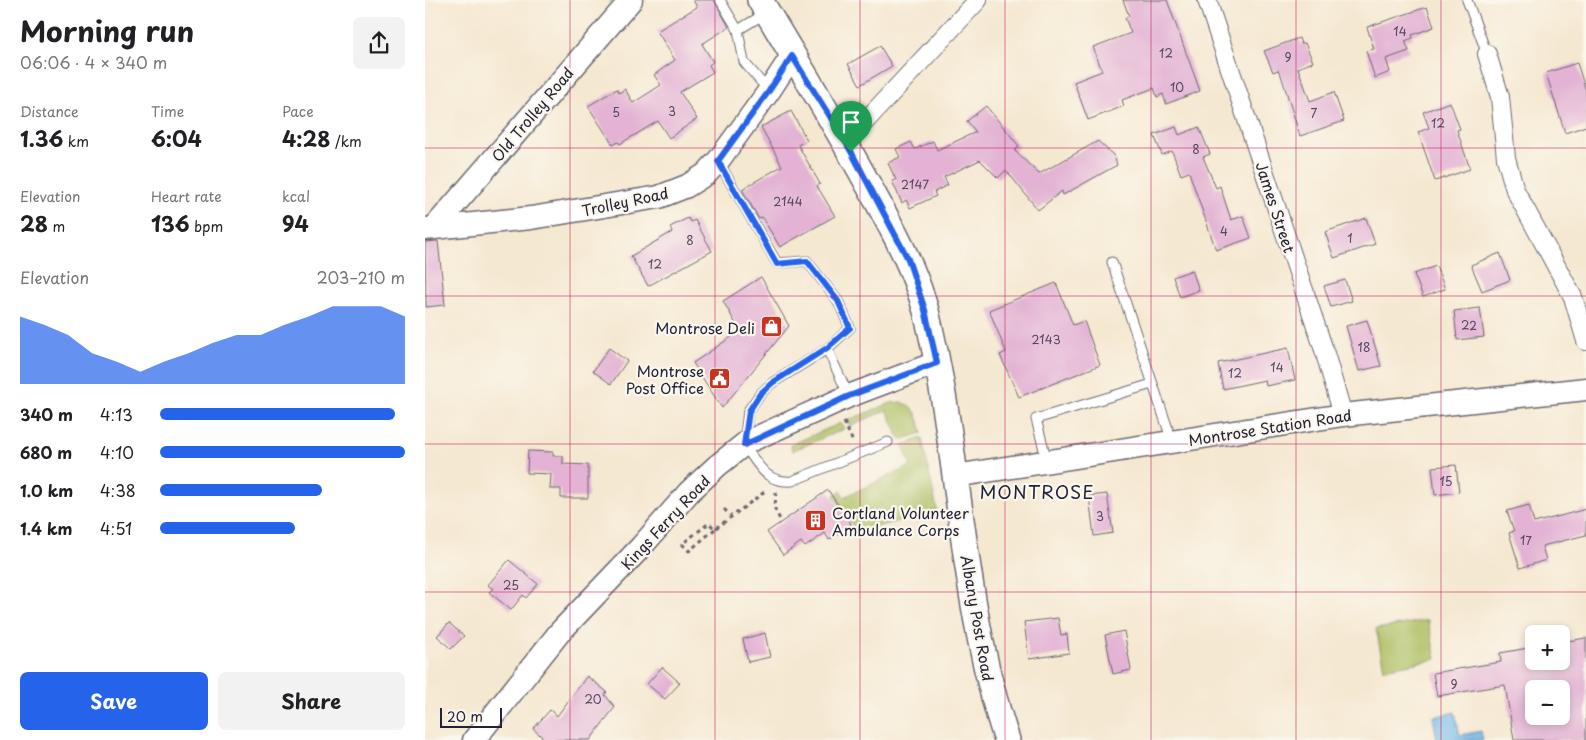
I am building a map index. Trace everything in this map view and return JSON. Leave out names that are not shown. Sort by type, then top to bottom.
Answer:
[{"type":"main road","name":"Albany Post Road","points":[[764,6],[792,56],[846,142],[908,259],[925,310],[937,363],[979,636],[995,707],[1007,740]]},
{"type":"street","name":"Old Trolley Road","points":[[429,229],[631,0]]},
{"type":"street","points":[[846,142],[978,0]]},
{"type":"street","name":"James Street","points":[[1207,0],[1324,350],[1343,415]]},
{"type":"street","points":[[1487,54],[1500,97],[1505,158],[1515,190],[1573,297],[1586,340]]},
{"type":"street","name":"Trolley Road","points":[[429,229],[531,218],[659,197],[687,186],[706,174],[718,161],[792,56]]},
{"type":"street","name":"Kings Ferry Road","points":[[474,740],[559,633],[641,547],[689,492],[744,445],[849,396],[937,363]]},
{"type":"street","name":"Montrose Station Road","points":[[955,476],[1343,415],[1586,389]]},
{"type":"lane","points":[[720,0],[738,30],[744,62],[769,91]]},
{"type":"lane","points":[[1467,0],[1487,54]]},
{"type":"lane","points":[[738,30],[764,6]]},
{"type":"lane","points":[[718,161],[777,264],[807,261],[838,301],[850,328],[827,348],[772,383],[760,394],[749,411],[744,445],[768,476],[778,482],[792,481],[888,442]]},
{"type":"lane","points":[[1112,262],[1172,442]]},
{"type":"lane","points":[[827,348],[849,396]]},
{"type":"lane","points":[[1047,461],[1036,419],[1152,384]]},
{"type":"path","points":[[843,419],[858,454]]},
{"type":"path","points":[[715,529],[709,523],[682,544],[689,552],[731,516],[778,482]]},
{"type":"path","points":[[778,482],[775,509],[781,522]]},
{"type":"path","points":[[724,509],[731,516]]},
{"type":"green space","points":[[901,402],[914,410],[922,433],[900,440],[887,410],[850,426],[846,421],[891,403]]},
{"type":"green space","points":[[841,423],[844,429],[792,451],[790,445]]},
{"type":"green space","points":[[922,438],[937,510],[855,533],[852,524],[834,495],[841,491],[844,497],[911,466],[903,445]]},
{"type":"green space","points":[[1428,620],[1436,659],[1384,669],[1376,629]]},
{"type":"water","points":[[1455,712],[1460,735],[1481,731],[1483,740],[1437,740],[1433,717]]},
{"type":"building","points":[[693,0],[714,0],[729,27],[702,44],[713,62],[709,65],[713,72],[680,92],[697,119],[669,138],[658,121],[620,144],[618,142],[613,145],[588,106],[617,89],[619,93],[625,89],[633,103],[661,85],[654,75],[675,60],[657,31],[697,7]]},
{"type":"building","points":[[1123,0],[1167,0],[1200,91],[1166,104],[1163,94],[1157,97],[1154,88],[1122,100],[1124,106],[1088,120],[1074,82],[1102,71],[1093,47],[1131,33],[1125,18],[1129,16]]},
{"type":"building","points":[[1427,7],[1434,27],[1412,35],[1413,38],[1405,41],[1409,51],[1386,59],[1390,72],[1375,78],[1366,51],[1374,49],[1367,27]]},
{"type":"building","points":[[1299,38],[1301,44],[1305,43],[1313,62],[1298,68],[1310,101],[1334,92],[1344,121],[1300,136],[1281,75],[1278,70],[1273,72],[1264,51]]},
{"type":"building","points":[[880,46],[892,66],[860,85],[848,64]]},
{"type":"building","points":[[1577,63],[1586,91],[1586,126],[1565,133],[1546,73]]},
{"type":"building","points":[[1450,102],[1460,129],[1457,130],[1470,169],[1435,181],[1418,132],[1429,128],[1423,112]]},
{"type":"building","points":[[986,106],[1019,146],[1015,151],[1039,174],[1098,141],[1114,156],[1117,165],[1063,195],[1062,191],[1038,210],[1006,170],[998,178],[980,160],[944,177],[948,185],[934,192],[936,196],[910,208],[906,200],[902,203],[892,181],[896,180],[888,163],[900,157],[896,149],[911,142],[915,149],[933,141],[937,150],[976,132],[967,121]]},
{"type":"building","points":[[791,111],[807,140],[798,145],[820,184],[817,186],[835,216],[780,247],[762,217],[759,219],[742,189],[782,166],[761,127]]},
{"type":"building","points":[[1176,127],[1179,135],[1199,127],[1210,154],[1203,157],[1216,188],[1220,186],[1231,220],[1243,216],[1251,238],[1216,250],[1189,172],[1181,175],[1172,151],[1162,155],[1154,135]]},
{"type":"building","points":[[688,218],[691,222],[695,220],[712,251],[648,286],[631,256],[672,232],[670,227]]},
{"type":"building","points":[[1366,218],[1375,244],[1334,258],[1325,232]]},
{"type":"building","points":[[438,241],[445,305],[426,307],[425,242]]},
{"type":"building","points":[[1500,253],[1510,280],[1482,291],[1471,265]]},
{"type":"building","points":[[1436,266],[1445,289],[1423,297],[1414,274]]},
{"type":"building","points":[[1192,270],[1199,290],[1180,297],[1173,277]]},
{"type":"building","points":[[761,277],[789,326],[722,408],[693,363],[740,331],[723,301]]},
{"type":"building","points":[[1345,280],[1352,301],[1331,307],[1324,286]]},
{"type":"building","points":[[1056,283],[1073,325],[1084,321],[1100,365],[1019,397],[1000,355],[1006,352],[989,310]]},
{"type":"building","points":[[1480,308],[1484,337],[1457,340],[1454,311]]},
{"type":"building","points":[[1367,320],[1381,366],[1359,371],[1346,326]]},
{"type":"building","points":[[609,348],[627,361],[611,384],[593,371]]},
{"type":"building","points":[[1288,348],[1295,380],[1266,386],[1265,380],[1223,389],[1218,363]]},
{"type":"building","points":[[528,451],[553,452],[553,456],[563,456],[563,464],[588,465],[588,498],[561,498],[561,489],[550,489],[551,474],[527,473]]},
{"type":"building","points":[[1456,465],[1459,492],[1435,495],[1432,467]]},
{"type":"building","name":"Cortland Volunteer Ambulance Corps","points":[[828,490],[851,524],[829,540],[825,533],[805,547],[801,542],[783,555],[767,532]]},
{"type":"building","points":[[1107,494],[1113,533],[1094,536],[1089,496]]},
{"type":"building","points":[[1529,505],[1534,523],[1586,509],[1586,535],[1542,546],[1546,560],[1520,568],[1509,533],[1514,531],[1507,511]]},
{"type":"building","points":[[509,560],[538,584],[526,598],[523,595],[511,610],[489,592],[493,589],[488,585]]},
{"type":"building","points":[[1058,618],[1061,635],[1067,634],[1069,653],[1029,659],[1024,622]]},
{"type":"building","points":[[449,623],[464,636],[451,649],[437,636]]},
{"type":"building","points":[[1124,631],[1131,670],[1113,674],[1105,635]]},
{"type":"building","points":[[765,633],[770,657],[748,662],[743,639]]},
{"type":"building","points":[[1586,638],[1586,740],[1514,740],[1505,685],[1437,696],[1433,673],[1501,662],[1500,653],[1525,649],[1525,670],[1570,670],[1570,641]]},
{"type":"building","points":[[662,667],[680,683],[665,699],[647,684]]},
{"type":"building","points":[[587,676],[607,692],[605,695],[615,707],[590,740],[546,740],[533,729],[550,710],[557,716]]},
{"type":"place","name":"Montrose Deli","points":[[771,327]]},
{"type":"place","name":"Montrose Post Office","points":[[720,379]]},
{"type":"place","name":"Cortland Volunteer Ambulance Corps","points":[[816,521]]},
{"type":"district","name":"MONTROSE","points":[[1037,491]]},
{"type":"route","points":[[792,56],[851,152],[908,259],[925,310],[937,363],[849,396],[744,445],[746,419],[752,404],[760,394],[772,383],[827,348],[850,328],[838,301],[807,261],[777,264],[718,161],[792,56]]}]
